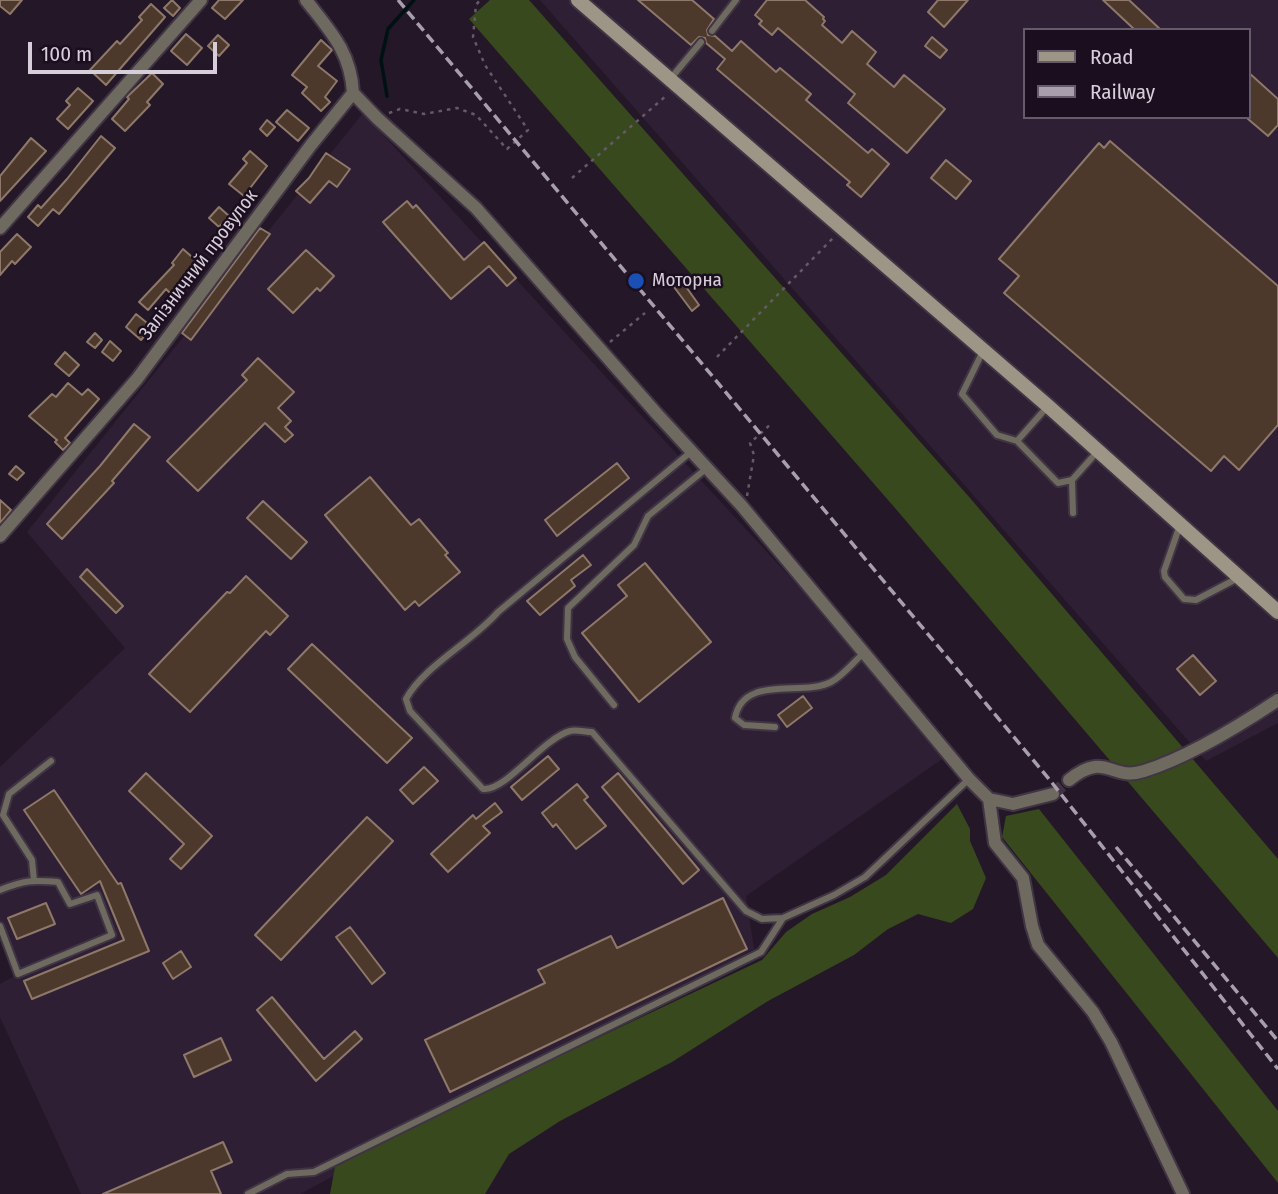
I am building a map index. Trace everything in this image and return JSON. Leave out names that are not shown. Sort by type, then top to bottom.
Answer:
[{"type":"main road","points":[[578,0],[1048,406],[1278,612]]},
{"type":"street","points":[[0,228],[201,0]]},
{"type":"street","points":[[306,0],[343,47],[352,75],[353,93],[476,208],[741,505],[970,779],[989,799],[1013,804],[1053,794]]},
{"type":"street","name":"Залізничний провулок","points":[[0,536],[137,380],[311,145],[353,93]]},
{"type":"street","points":[[1069,780],[1088,766],[1126,773],[1146,771],[1199,746],[1278,700]]},
{"type":"street","points":[[989,799],[995,843],[1023,878],[1038,945],[1093,1012],[1111,1042],[1183,1194]]},
{"type":"lane","points":[[712,31],[736,0]]},
{"type":"lane","points":[[673,83],[701,42]]},
{"type":"lane","points":[[983,351],[962,394],[997,435],[1017,441],[1058,483],[1072,480],[1097,452]]},
{"type":"lane","points":[[1017,441],[1048,406]]},
{"type":"lane","points":[[692,451],[498,611],[485,627],[414,685],[406,699],[410,710],[483,789],[489,790],[496,788],[548,742],[572,730],[592,732],[746,911],[762,919],[783,918],[834,895],[865,877],[970,779]]},
{"type":"lane","points":[[614,705],[575,657],[567,639],[568,608],[634,545],[648,516],[707,468]]},
{"type":"lane","points":[[1072,480],[1073,513]]},
{"type":"lane","points":[[1181,523],[1164,571],[1165,577],[1184,599],[1196,600],[1240,577]]},
{"type":"lane","points":[[775,727],[744,725],[735,718],[737,708],[750,696],[774,688],[809,687],[831,682],[864,653]]},
{"type":"lane","points":[[34,881],[32,860],[2,815],[9,794],[51,761]]},
{"type":"lane","points":[[0,890],[24,880],[58,882],[70,904],[97,895],[112,935],[18,974],[0,926]]},
{"type":"lane","points":[[248,1194],[287,1174],[314,1172],[761,952],[783,918]]},
{"type":"path","points":[[377,118],[400,109],[425,114],[457,108],[476,115],[507,149],[528,130],[485,65],[473,37],[476,5],[480,0]]},
{"type":"path","points":[[572,178],[673,83]]},
{"type":"path","points":[[717,357],[842,229]]},
{"type":"path","points":[[600,349],[645,313]]},
{"type":"path","points":[[741,505],[749,494],[754,455],[750,443],[772,424]]},
{"type":"shaded area","points":[[540,0],[1278,0],[1278,723],[1206,761]]},
{"type":"shaded area","points":[[363,113],[800,588],[942,759],[746,896],[754,949],[300,1194],[81,1194],[0,1017],[0,984],[18,974],[0,922],[0,767],[125,648],[27,532]]},
{"type":"green space","points":[[490,0],[529,0],[970,498],[1278,859],[1278,958],[895,508],[469,19]]},
{"type":"green space","points":[[957,804],[970,829],[970,841],[986,878],[973,909],[951,923],[918,914],[888,929],[854,955],[768,1001],[672,1062],[560,1121],[509,1154],[485,1194],[330,1194],[335,1167],[513,1078],[762,960],[786,932],[812,914],[850,897],[886,875]]},
{"type":"green space","points":[[1039,809],[1278,1111],[1278,1183],[1002,837],[1006,816]]},
{"type":"building","points":[[0,0],[22,0],[10,14],[0,6]]},
{"type":"building","points":[[172,0],[180,8],[173,16],[164,8]]},
{"type":"building","points":[[219,0],[243,0],[225,19],[212,8]]},
{"type":"building","points":[[638,0],[692,0],[714,19],[707,30],[708,35],[715,36],[732,51],[741,41],[776,72],[780,68],[811,94],[806,100],[868,153],[872,149],[889,164],[861,197],[847,185],[850,182],[717,69],[725,59],[706,43],[705,38],[699,37],[691,45]]},
{"type":"building","points":[[767,0],[805,0],[824,17],[822,25],[842,43],[852,31],[876,52],[867,64],[894,87],[904,75],[945,109],[907,153],[848,103],[855,94],[778,28],[772,35],[759,24],[762,21],[755,15]]},
{"type":"building","points":[[938,0],[968,0],[944,27],[928,12]]},
{"type":"building","points":[[1103,0],[1129,0],[1159,28],[1133,28]]},
{"type":"building","points":[[151,4],[165,17],[106,85],[90,70],[117,41],[120,44],[142,20],[139,17]]},
{"type":"building","points":[[186,34],[202,48],[187,65],[171,51]]},
{"type":"building","points":[[218,35],[229,45],[219,56],[208,46]]},
{"type":"building","points":[[932,37],[947,50],[940,58],[925,46]]},
{"type":"building","points":[[321,40],[332,50],[318,66],[337,81],[325,97],[330,102],[321,111],[302,93],[307,87],[292,75]]},
{"type":"building","points":[[152,73],[163,84],[147,102],[150,105],[125,131],[112,119],[129,99],[127,97]]},
{"type":"building","points":[[1250,74],[1278,99],[1278,125],[1268,136],[1248,119]]},
{"type":"building","points":[[78,88],[93,101],[68,129],[57,119],[70,105],[66,101]]},
{"type":"building","points":[[287,110],[309,128],[298,141],[276,122]]},
{"type":"building","points":[[267,120],[275,127],[267,136],[260,129]]},
{"type":"building","points":[[101,136],[115,148],[59,214],[53,209],[38,226],[28,217],[38,205],[41,208]]},
{"type":"building","points":[[31,138],[46,151],[0,201],[0,176]]},
{"type":"building","points":[[1110,141],[1278,286],[1278,425],[1239,470],[1224,456],[1211,471],[1004,293],[1019,276],[999,259],[1099,143],[1104,148]]},
{"type":"building","points":[[250,151],[267,166],[244,196],[229,184],[247,163],[243,159]]},
{"type":"building","points":[[326,153],[350,169],[337,187],[329,181],[310,203],[296,191],[309,178]]},
{"type":"building","points":[[946,160],[971,181],[956,199],[931,178]]},
{"type":"building","points":[[407,201],[413,208],[416,205],[464,260],[484,242],[516,278],[507,286],[489,266],[451,299],[383,222]]},
{"type":"building","points":[[219,207],[229,216],[219,227],[209,218]]},
{"type":"building","points":[[260,228],[270,234],[191,340],[182,333]]},
{"type":"building","points":[[17,234],[31,247],[15,264],[12,261],[0,275],[0,252]]},
{"type":"building","points":[[183,249],[200,264],[171,294],[166,289],[148,310],[139,302],[174,265],[172,263]]},
{"type":"building","points":[[306,250],[334,276],[320,291],[317,288],[293,313],[268,289]]},
{"type":"building","points":[[679,277],[699,305],[692,311],[671,283]]},
{"type":"building","points":[[136,314],[152,327],[141,340],[126,327]]},
{"type":"building","points":[[95,333],[102,340],[95,348],[87,342]]},
{"type":"building","points":[[110,341],[121,351],[113,361],[102,352]]},
{"type":"building","points":[[65,352],[79,365],[69,376],[55,364]]},
{"type":"building","points":[[258,358],[294,392],[278,408],[291,421],[285,427],[293,435],[285,442],[265,423],[198,491],[167,461],[247,380],[242,375]]},
{"type":"building","points":[[68,383],[82,395],[88,389],[99,399],[65,438],[70,443],[63,450],[55,442],[57,440],[29,416],[52,394],[56,397]]},
{"type":"building","points":[[134,424],[150,437],[112,481],[114,483],[62,539],[47,524]]},
{"type":"building","points":[[617,463],[629,478],[557,536],[545,520]]},
{"type":"building","points":[[16,466],[24,473],[17,480],[9,474]]},
{"type":"building","points":[[370,477],[411,525],[419,519],[448,553],[445,555],[460,572],[419,606],[415,601],[405,610],[325,515]]},
{"type":"building","points":[[0,500],[11,510],[0,523]]},
{"type":"building","points":[[263,501],[307,542],[291,559],[247,518]]},
{"type":"building","points":[[583,555],[591,565],[571,580],[575,586],[540,615],[527,601]]},
{"type":"building","points":[[645,563],[711,642],[639,702],[582,633],[627,596],[618,585]]},
{"type":"building","points":[[87,569],[123,606],[116,613],[80,577]]},
{"type":"building","points":[[246,576],[288,616],[270,635],[266,631],[190,712],[149,674],[227,592],[230,593]]},
{"type":"building","points":[[312,644],[412,738],[387,763],[288,669]]},
{"type":"building","points":[[1193,655],[1216,681],[1200,695],[1177,669]]},
{"type":"building","points":[[803,696],[812,708],[787,727],[778,715]]},
{"type":"building","points":[[548,756],[559,769],[522,800],[511,787]]},
{"type":"building","points":[[424,767],[438,781],[413,804],[400,790]]},
{"type":"building","points":[[146,773],[212,836],[181,869],[170,859],[184,844],[129,791]]},
{"type":"building","points":[[618,773],[699,870],[683,884],[602,787]]},
{"type":"building","points":[[577,784],[588,797],[584,800],[606,826],[576,849],[556,824],[553,827],[542,813]]},
{"type":"building","points":[[54,790],[118,884],[121,883],[149,951],[32,999],[24,981],[124,940],[100,881],[81,894],[24,810]]},
{"type":"building","points":[[495,803],[502,812],[483,826],[490,833],[448,872],[431,854],[473,815],[476,819]]},
{"type":"building","points":[[367,817],[393,841],[281,960],[255,935]]},
{"type":"building","points":[[723,898],[747,949],[450,1092],[425,1040],[545,983],[538,970],[611,936],[617,948]]},
{"type":"building","points":[[46,903],[55,924],[17,939],[8,918]]},
{"type":"building","points":[[350,927],[385,973],[372,984],[336,937]]},
{"type":"building","points":[[181,951],[191,967],[173,979],[163,963]]},
{"type":"building","points":[[272,997],[324,1059],[355,1031],[362,1039],[316,1081],[257,1010]]},
{"type":"building","points":[[221,1038],[231,1060],[194,1077],[184,1055]]},
{"type":"building","points":[[223,1142],[232,1162],[211,1171],[221,1194],[103,1194]]},
{"type":"waterway","points":[[387,96],[381,60],[388,29],[414,0]]},
{"type":"tunnel","points":[[1053,794],[1069,780]]},
{"type":"railway","points":[[398,0],[1049,779],[1278,1069]]},
{"type":"railway","points":[[1116,847],[1278,1041]]},
{"type":"place","name":"Моторна","points":[[636,281]]}]
